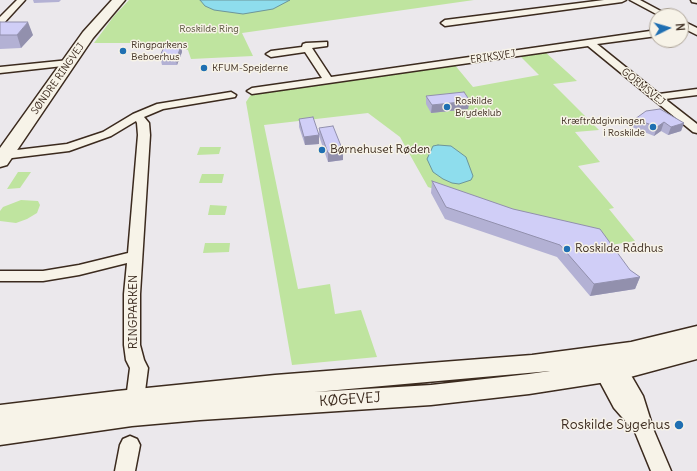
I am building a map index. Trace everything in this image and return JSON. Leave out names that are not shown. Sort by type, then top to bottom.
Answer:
[{"type":"main road","name":"SØNDRE RINGVEJ","points":[[2,158],[88,35],[119,0]]},
{"type":"street","points":[[0,22],[20,0]]},
{"type":"street","points":[[445,23],[622,0]]},
{"type":"street","points":[[634,0],[650,8]]},
{"type":"street","name":"ERIKSVEJ","points":[[252,91],[649,34]]},
{"type":"street","name":"GORMSVEJ","points":[[590,42],[697,130]]},
{"type":"street","points":[[324,44],[306,46],[328,80]]},
{"type":"street","points":[[271,54],[308,49]]},
{"type":"street","points":[[0,70],[69,63]]},
{"type":"street","points":[[656,97],[697,92]]},
{"type":"street","points":[[2,158],[69,147],[107,134],[147,111],[175,102],[231,95]]},
{"type":"street","name":"RINGPARKEN","points":[[134,407],[139,368],[134,360],[132,344],[132,294],[144,135],[143,123],[137,116]]},
{"type":"street","name":"RINGPARKEN","points":[[0,276],[43,276],[79,270],[136,256]]},
{"type":"street","name":"KØGEVEJ","points":[[0,416],[134,407],[200,409],[431,395],[529,384],[607,363],[697,335]]},
{"type":"street","name":"KØGEVEJ","points":[[607,363],[697,350]]},
{"type":"street","points":[[607,363],[620,403],[644,431],[661,471]]},
{"type":"street","name":"KØGEVEJ","points":[[0,434],[134,407]]},
{"type":"street","points":[[125,471],[130,445]]},
{"type":"green space","name":"Roskilde Ring","points":[[129,0],[474,0],[242,33],[253,56],[191,59],[188,50],[182,48],[147,48],[149,43],[94,43],[114,16]]},
{"type":"green space","points":[[544,51],[577,81],[553,84],[599,130],[575,132],[600,162],[578,166],[614,208],[609,209],[635,241],[605,246],[428,187],[400,137],[368,113],[264,125],[298,289],[330,284],[335,314],[361,310],[377,357],[292,365],[246,102],[252,93],[454,64],[473,87],[539,75],[519,55]]},
{"type":"green space","points":[[200,147],[221,147],[219,154],[197,155]]},
{"type":"green space","points":[[18,172],[31,172],[20,188],[7,189]]},
{"type":"green space","points":[[202,174],[224,174],[222,183],[199,183]]},
{"type":"green space","points":[[21,200],[38,201],[40,205],[37,213],[16,223],[0,221],[0,211],[3,207]]},
{"type":"green space","points":[[210,205],[227,206],[225,215],[208,215]]},
{"type":"green space","points":[[205,243],[230,243],[229,252],[203,253]]},
{"type":"water","points":[[200,0],[290,0],[273,9],[243,14],[214,10],[205,6]]},
{"type":"water","points":[[433,146],[451,146],[466,157],[473,176],[471,180],[459,184],[452,183],[433,172],[427,159]]},
{"type":"building","points":[[0,22],[28,22],[17,35],[0,35]]},
{"type":"building","points":[[181,46],[176,60],[161,60],[162,56],[160,56],[164,47]]},
{"type":"building","points":[[464,92],[470,101],[432,105],[426,96]]},
{"type":"building","points":[[660,109],[684,123],[671,127],[664,122],[657,127],[635,119],[646,111]]},
{"type":"building","points":[[313,117],[319,135],[304,137],[299,119]]},
{"type":"building","points":[[333,126],[343,151],[328,153],[319,128]]},
{"type":"building","points":[[432,181],[513,209],[600,229],[630,270],[640,277],[594,284],[560,245],[446,207]]},
{"type":"place","name":"Ringparkens Beboerhus","points":[[123,51]]},
{"type":"place","name":"KFUM-Spejderne","points":[[204,68]]},
{"type":"place","name":"Roskilde Brydeklub","points":[[447,107]]},
{"type":"place","name":"Kræftrådgivningen i Roskilde","points":[[653,127]]},
{"type":"place","name":"Børnehuset Røden","points":[[322,150]]},
{"type":"place","name":"Roskilde Rådhus","points":[[567,249]]},
{"type":"place","name":"Roskilde Sygehus","points":[[679,425]]}]
